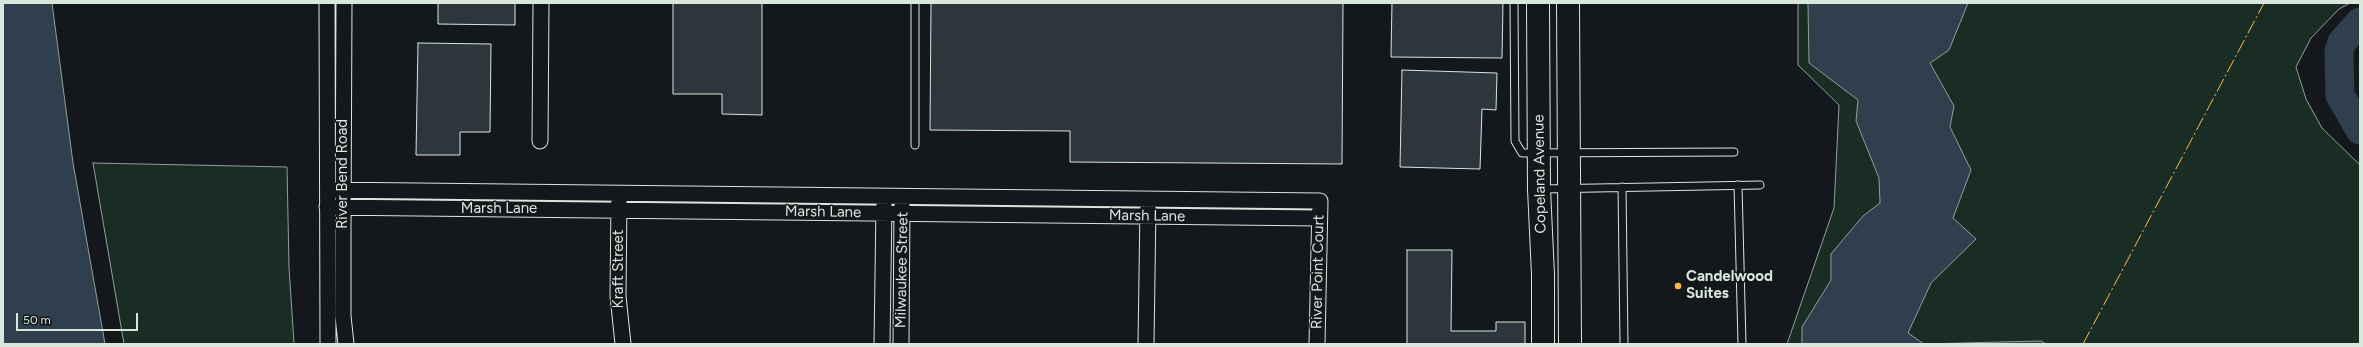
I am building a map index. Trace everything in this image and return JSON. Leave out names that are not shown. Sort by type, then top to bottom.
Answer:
[{"type":"highway","name":"Copeland Avenue","points":[[1538,3],[1539,189],[1545,341]]},
{"type":"highway","name":"Copeland Avenue","points":[[1568,3],[1570,344]]},
{"type":"street","name":"River Bend Road","points":[[327,3],[328,344]]},
{"type":"street","name":"River Bend Road","points":[[344,3],[343,316],[346,344]]},
{"type":"street","points":[[540,141],[541,3]]},
{"type":"street","name":"Marsh Lane","points":[[328,190],[1320,201]]},
{"type":"street","name":"Kraft Street","points":[[618,193],[618,296],[623,344]]},
{"type":"street","name":"Milwaukee Street","points":[[882,344],[884,197]]},
{"type":"street","name":"Milwaukee Street","points":[[901,344],[902,197]]},
{"type":"street","points":[[1146,344],[1148,198]]},
{"type":"street","name":"River Point Court","points":[[1317,344],[1320,201]]},
{"type":"street","name":"Marsh Lane","points":[[327,207],[1320,218]]},
{"type":"lane","points":[[915,3],[915,145]]},
{"type":"lane","points":[[1514,3],[1515,141],[1522,153],[1568,154],[1734,152]]},
{"type":"lane","points":[[1738,185],[1742,344]]},
{"type":"lane","points":[[1539,189],[1760,185]]},
{"type":"lane","points":[[1622,187],[1624,344]]},
{"type":"green space","points":[[1798,3],[2350,3],[2339,9],[2311,38],[2296,67],[2306,99],[2322,128],[2360,165],[2360,344],[1787,344],[1834,208],[1839,105],[1798,65]]},
{"type":"green space","points":[[93,163],[287,167],[289,267],[294,344],[124,344]]},
{"type":"water","points":[[3,3],[52,3],[73,163],[105,344],[3,344]]},
{"type":"water","points":[[1808,3],[1968,3],[1949,50],[1930,63],[1954,106],[1950,127],[1971,170],[1953,218],[1976,239],[1931,283],[1908,333],[1924,344],[1802,344],[1802,327],[1831,280],[1831,254],[1863,216],[1880,203],[1879,178],[1856,121],[1858,100],[1809,63]]},
{"type":"water","points":[[2041,341],[2046,344],[1924,344]]},
{"type":"building","points":[[438,3],[515,3],[515,25],[438,24]]},
{"type":"building","points":[[673,3],[762,3],[762,115],[722,114],[722,94],[673,94]]},
{"type":"building","points":[[931,3],[1343,3],[1342,164],[1070,162],[1070,131],[930,130]]},
{"type":"building","points":[[1392,3],[1503,3],[1502,58],[1391,57]]},
{"type":"building","points":[[418,43],[491,44],[490,132],[460,132],[460,155],[416,155]]},
{"type":"building","points":[[1402,70],[1497,73],[1496,110],[1482,109],[1480,169],[1400,167]]},
{"type":"building","points":[[1407,250],[1452,250],[1451,331],[1496,331],[1496,322],[1525,322],[1525,344],[1407,344]]},
{"type":"waterway","points":[[2360,22],[2342,42],[2339,51],[2340,95],[2360,130]]},
{"type":"power","points":[[2083,344],[2264,3]]},
{"type":"place","name":"Candelwood Suites","points":[[1678,286]]}]
